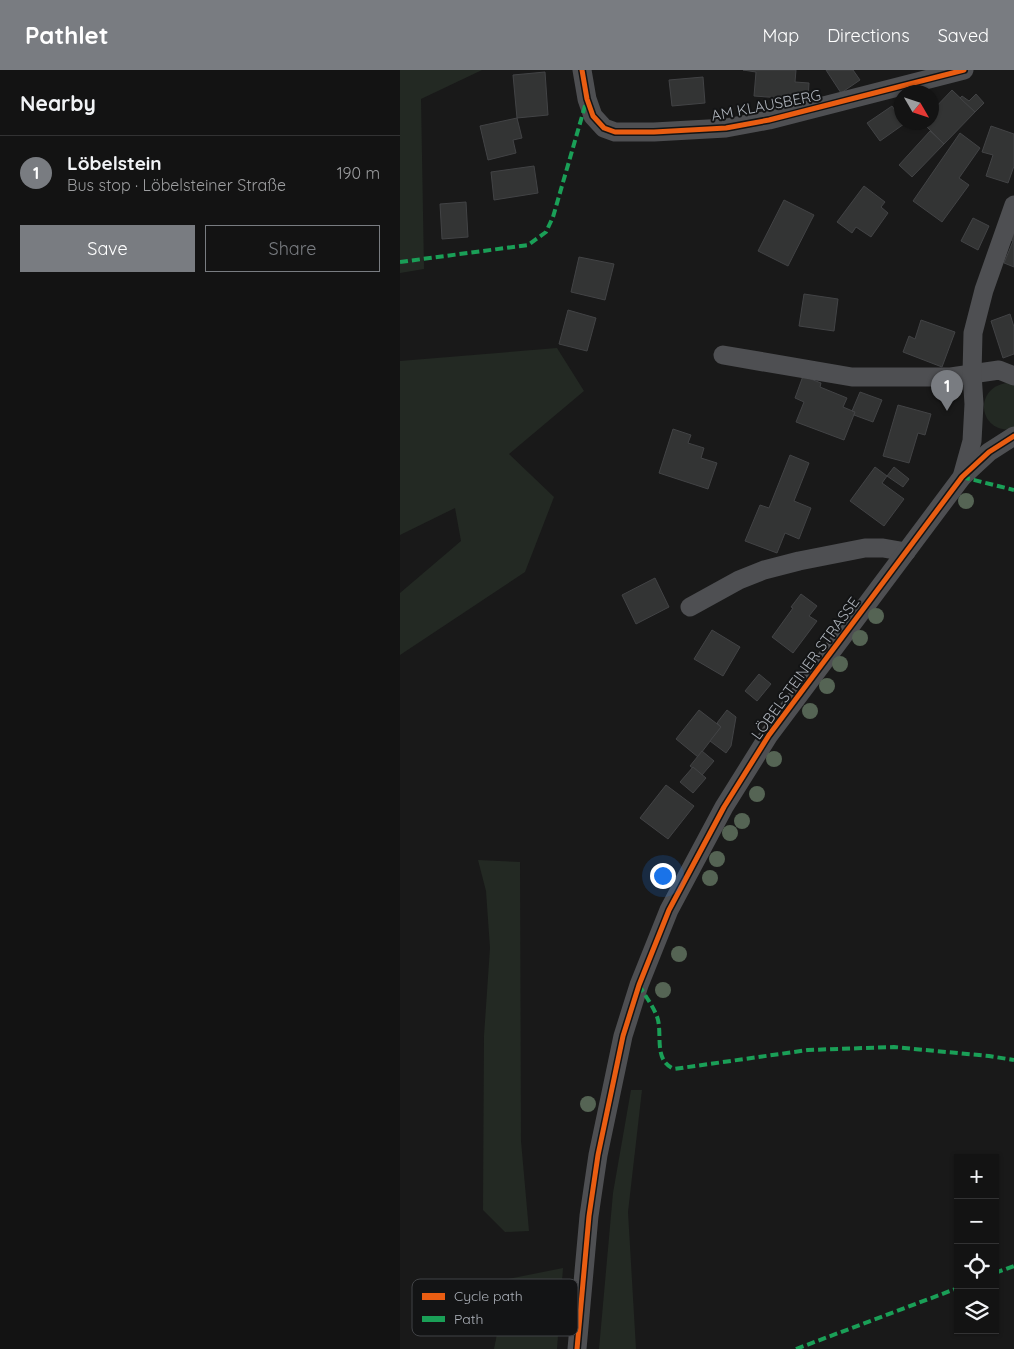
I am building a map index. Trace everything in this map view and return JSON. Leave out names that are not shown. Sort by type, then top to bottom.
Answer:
[{"type":"street","name":"AM KLAUSBERG","points":[[582,70],[587,99],[593,116],[604,128],[615,132],[726,128],[769,120],[964,70]]},
{"type":"street","name":"LÖBELSTEINER STRASSE","points":[[577,1349],[589,1216],[600,1146],[623,1036],[638,985],[669,910],[724,807],[770,736],[962,477],[972,441],[974,404],[972,374],[973,332],[984,290],[1014,204]]},
{"type":"street","points":[[723,355],[852,377],[951,377],[999,370],[1014,376]]},
{"type":"street","points":[[962,477],[989,452],[1014,436]]},
{"type":"street","points":[[690,607],[739,580],[764,570],[799,561],[865,548],[883,548],[906,552]]},
{"type":"shaded area","points":[[400,70],[482,70],[421,99],[424,269],[400,273]]},
{"type":"shaded area","points":[[557,348],[584,391],[509,454],[554,497],[525,572],[400,655],[400,593],[461,541],[455,508],[400,535],[400,361]]},
{"type":"shaded area","points":[[1007,383],[1014,384],[1014,429],[1002,429],[993,425],[987,418],[984,410],[988,393],[996,387]]},
{"type":"shaded area","points":[[478,860],[520,862],[521,1141],[529,1231],[505,1232],[483,1210],[484,1036],[490,948],[486,891]]},
{"type":"shaded area","points":[[631,1090],[642,1090],[628,1212],[636,1349],[599,1349],[613,1193]]},
{"type":"shaded area","points":[[563,1268],[562,1279],[508,1279]]},
{"type":"shaded area","points":[[497,1336],[558,1336],[557,1349],[494,1349]]},
{"type":"building","points":[[743,70],[796,70],[795,82],[809,83],[808,100],[754,96],[756,72]]},
{"type":"building","points":[[826,70],[853,70],[860,80],[841,93]]},
{"type":"building","points":[[545,72],[548,115],[517,118],[513,75]]},
{"type":"building","points":[[703,77],[705,103],[672,106],[669,80]]},
{"type":"building","points":[[952,90],[975,112],[944,144],[930,130],[939,130],[939,104]]},
{"type":"building","points":[[976,94],[984,103],[975,112],[960,98],[962,96],[969,101]]},
{"type":"building","points":[[892,106],[894,109],[894,130],[896,130],[880,141],[867,123]]},
{"type":"building","points":[[517,118],[522,138],[513,140],[516,153],[488,160],[480,126]]},
{"type":"building","points":[[991,126],[1014,134],[1014,166],[1008,183],[986,176],[993,155],[982,152]]},
{"type":"building","points":[[930,131],[944,144],[912,177],[899,165]]},
{"type":"building","points":[[960,133],[980,148],[959,178],[969,185],[942,222],[913,201]]},
{"type":"building","points":[[534,166],[538,193],[494,200],[491,172]]},
{"type":"building","points":[[864,186],[885,202],[881,207],[888,213],[871,237],[856,227],[852,233],[837,222]]},
{"type":"building","points":[[784,200],[814,215],[788,266],[758,251]]},
{"type":"building","points":[[466,202],[468,237],[442,239],[440,204]]},
{"type":"building","points":[[973,218],[989,226],[978,250],[961,241]]},
{"type":"building","points":[[1014,227],[1014,267],[1004,263],[1013,241],[1009,239]]},
{"type":"building","points":[[579,257],[614,264],[605,300],[571,292]]},
{"type":"building","points":[[804,294],[838,299],[834,331],[799,326]]},
{"type":"building","points":[[568,310],[596,318],[587,351],[559,344]]},
{"type":"building","points":[[1010,314],[1014,327],[1014,354],[1003,358],[991,321]]},
{"type":"building","points":[[921,320],[955,332],[942,367],[903,352],[909,336],[915,339]]},
{"type":"building","points":[[803,376],[821,383],[820,387],[847,398],[843,407],[855,412],[844,440],[796,422],[804,402],[795,398]]},
{"type":"building","points":[[860,392],[882,400],[873,422],[854,415],[855,412],[852,411]]},
{"type":"building","points":[[898,405],[931,414],[925,435],[918,433],[909,463],[883,456]]},
{"type":"building","points":[[673,429],[691,435],[688,443],[704,448],[701,458],[717,463],[708,489],[659,473]]},
{"type":"building","points":[[790,455],[809,463],[794,501],[811,508],[799,539],[785,533],[777,553],[745,541],[760,505],[769,508]]},
{"type":"building","points":[[875,467],[887,476],[882,483],[904,499],[884,526],[850,501]]},
{"type":"building","points":[[894,467],[909,479],[903,487],[887,476]]},
{"type":"building","points":[[655,578],[669,607],[636,624],[622,595]]},
{"type":"building","points":[[801,594],[817,606],[809,616],[817,621],[793,653],[772,637]]},
{"type":"building","points":[[712,630],[740,647],[723,676],[694,659]]},
{"type":"building","points":[[759,674],[771,684],[757,701],[745,691]]},
{"type":"building","points":[[699,710],[721,727],[698,757],[676,739]]},
{"type":"building","points":[[727,710],[736,717],[731,746],[726,753],[710,741],[721,727],[717,723]]},
{"type":"building","points":[[702,751],[714,761],[702,775],[690,766]]},
{"type":"building","points":[[693,767],[706,778],[693,793],[680,782]]},
{"type":"building","points":[[666,785],[694,806],[668,839],[640,818]]},
{"type":"marked path","points":[[400,262],[528,245],[546,232],[553,217],[587,99]]},
{"type":"marked path","points":[[962,477],[1014,490]]},
{"type":"marked path","points":[[639,985],[657,1016],[661,1054],[668,1065],[674,1069],[808,1050],[894,1047],[1014,1060]]},
{"type":"marked path","points":[[999,1272],[1014,1266]]},
{"type":"marked path","points":[[796,1349],[955,1289]]},
{"type":"cycle path","points":[[582,70],[587,99],[593,116],[604,128],[615,132],[726,128],[769,120],[964,70]]},
{"type":"cycle path","points":[[577,1349],[589,1216],[598,1155],[623,1036],[639,985],[669,910],[724,807],[769,735],[962,477],[989,452],[1014,436]]},
{"type":"place","name":"Löbelstein","points":[[947,411]]}]
